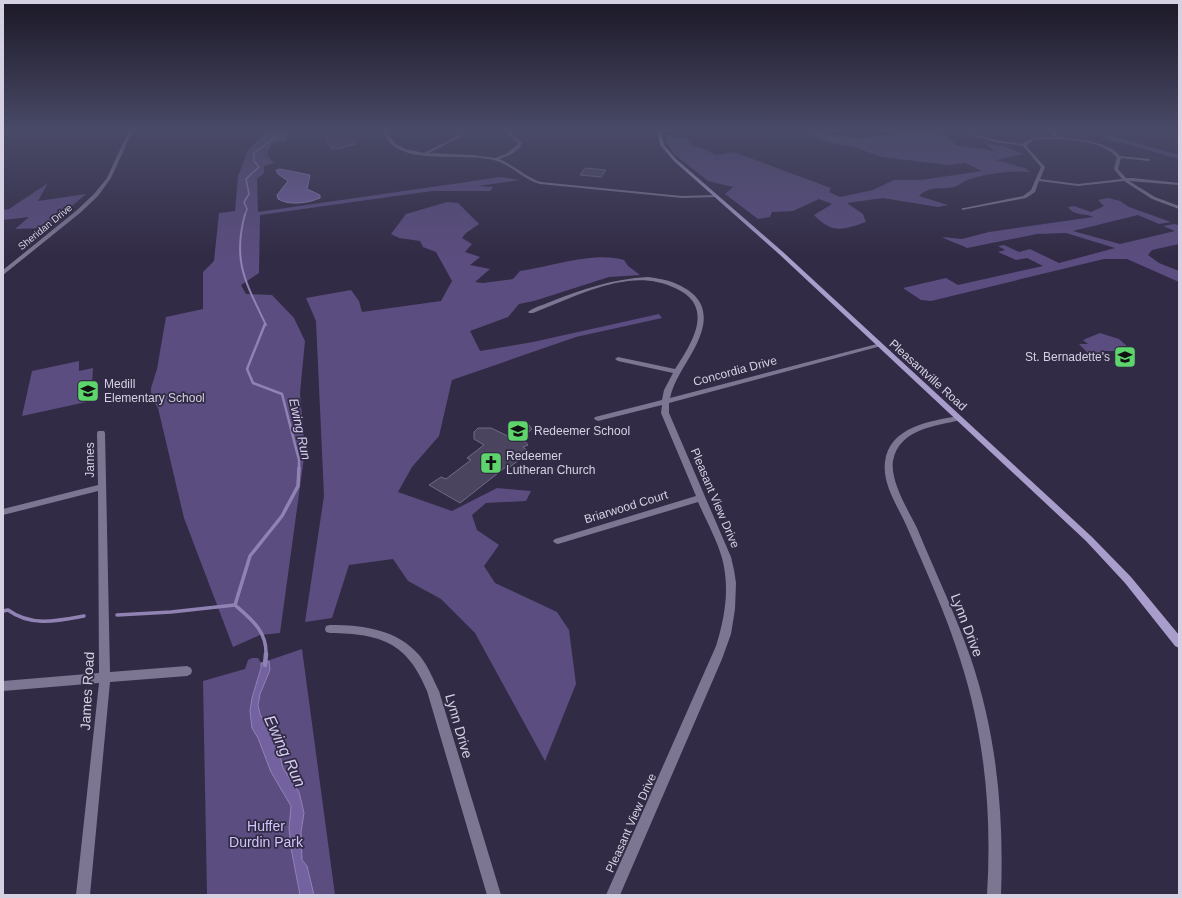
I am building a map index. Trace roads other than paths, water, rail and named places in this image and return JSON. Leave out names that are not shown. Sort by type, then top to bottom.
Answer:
[{"type":"main road","name":"Pleasantville Road","points":[[688,172],[782,253],[1093,544],[1143,597],[1179,642]]},
{"type":"street","name":"Sheridan Drive","points":[[3,273],[78,212],[96,195],[112,172]]},
{"type":"street","points":[[519,172],[524,177],[540,183],[686,198],[714,195]]},
{"type":"street","points":[[964,209],[1024,197],[1033,191],[1042,172]]},
{"type":"street","points":[[1117,172],[1149,196],[1179,208]]},
{"type":"street","points":[[1038,180],[1078,185],[1125,179],[1179,184]]},
{"type":"street","points":[[531,312],[619,281],[648,279],[676,285],[695,297],[700,308],[701,318],[699,330],[691,348],[677,372],[665,402]]},
{"type":"street","name":"Concordia Drive","points":[[598,419],[879,345]]},
{"type":"street","points":[[618,359],[677,372]]},
{"type":"street","name":"Pleasant View Drive","points":[[613,895],[728,629],[732,594],[728,563],[665,413],[665,402]]},
{"type":"street","name":"Lynn Drive","points":[[958,418],[920,428],[901,438],[892,452],[889,461],[889,471],[958,638],[982,720],[996,814],[994,895]]},
{"type":"street","name":"James","points":[[101,433],[102,487]]},
{"type":"street","points":[[3,512],[102,487]]},
{"type":"street","name":"James Road","points":[[82,895],[105,679],[102,487]]},
{"type":"street","name":"Briarwood Court","points":[[558,541],[700,498]]},
{"type":"street","name":"Lynn Drive","points":[[330,629],[351,628],[372,632],[389,638],[410,652],[422,664],[433,690],[494,895]]},
{"type":"street","points":[[3,686],[105,679],[187,671]]},
{"type":"waterway","name":"Ewing Run","points":[[245,215],[247,209],[244,202],[249,194],[246,179],[254,172]]},
{"type":"waterway","name":"Ewing Run","points":[[245,214],[241,231],[240,246],[243,272],[252,297],[266,325]]},
{"type":"waterway","name":"Ewing Run","points":[[265,324],[247,369],[253,383],[282,394],[299,460],[299,468]]},
{"type":"waterway","name":"Ewing Run","points":[[235,605],[250,556],[282,516],[298,486],[299,468]]},
{"type":"waterway","name":"Ewing Run","points":[[117,615],[171,612],[235,605]]},
{"type":"waterway","name":"Ewing Run","points":[[235,605],[253,621],[261,633],[266,647],[266,654]]},
{"type":"waterway","name":"Ewing Run","points":[[3,611],[8,610],[26,619],[35,621],[64,620],[84,616]]},
{"type":"waterway","name":"Ewing Run","points":[[265,665],[266,654]]},
{"type":"place","name":"St. Bernadette's","points":[[1125,357]]},
{"type":"place","name":"Medill Elementary School","points":[[88,391]]},
{"type":"place","name":"Redeemer School","points":[[518,431]]},
{"type":"place","name":"Redeemer Lutheran Church","points":[[491,463]]},
{"type":"park label","name":"Huffer Durdin Park","points":[[266,834]]}]
